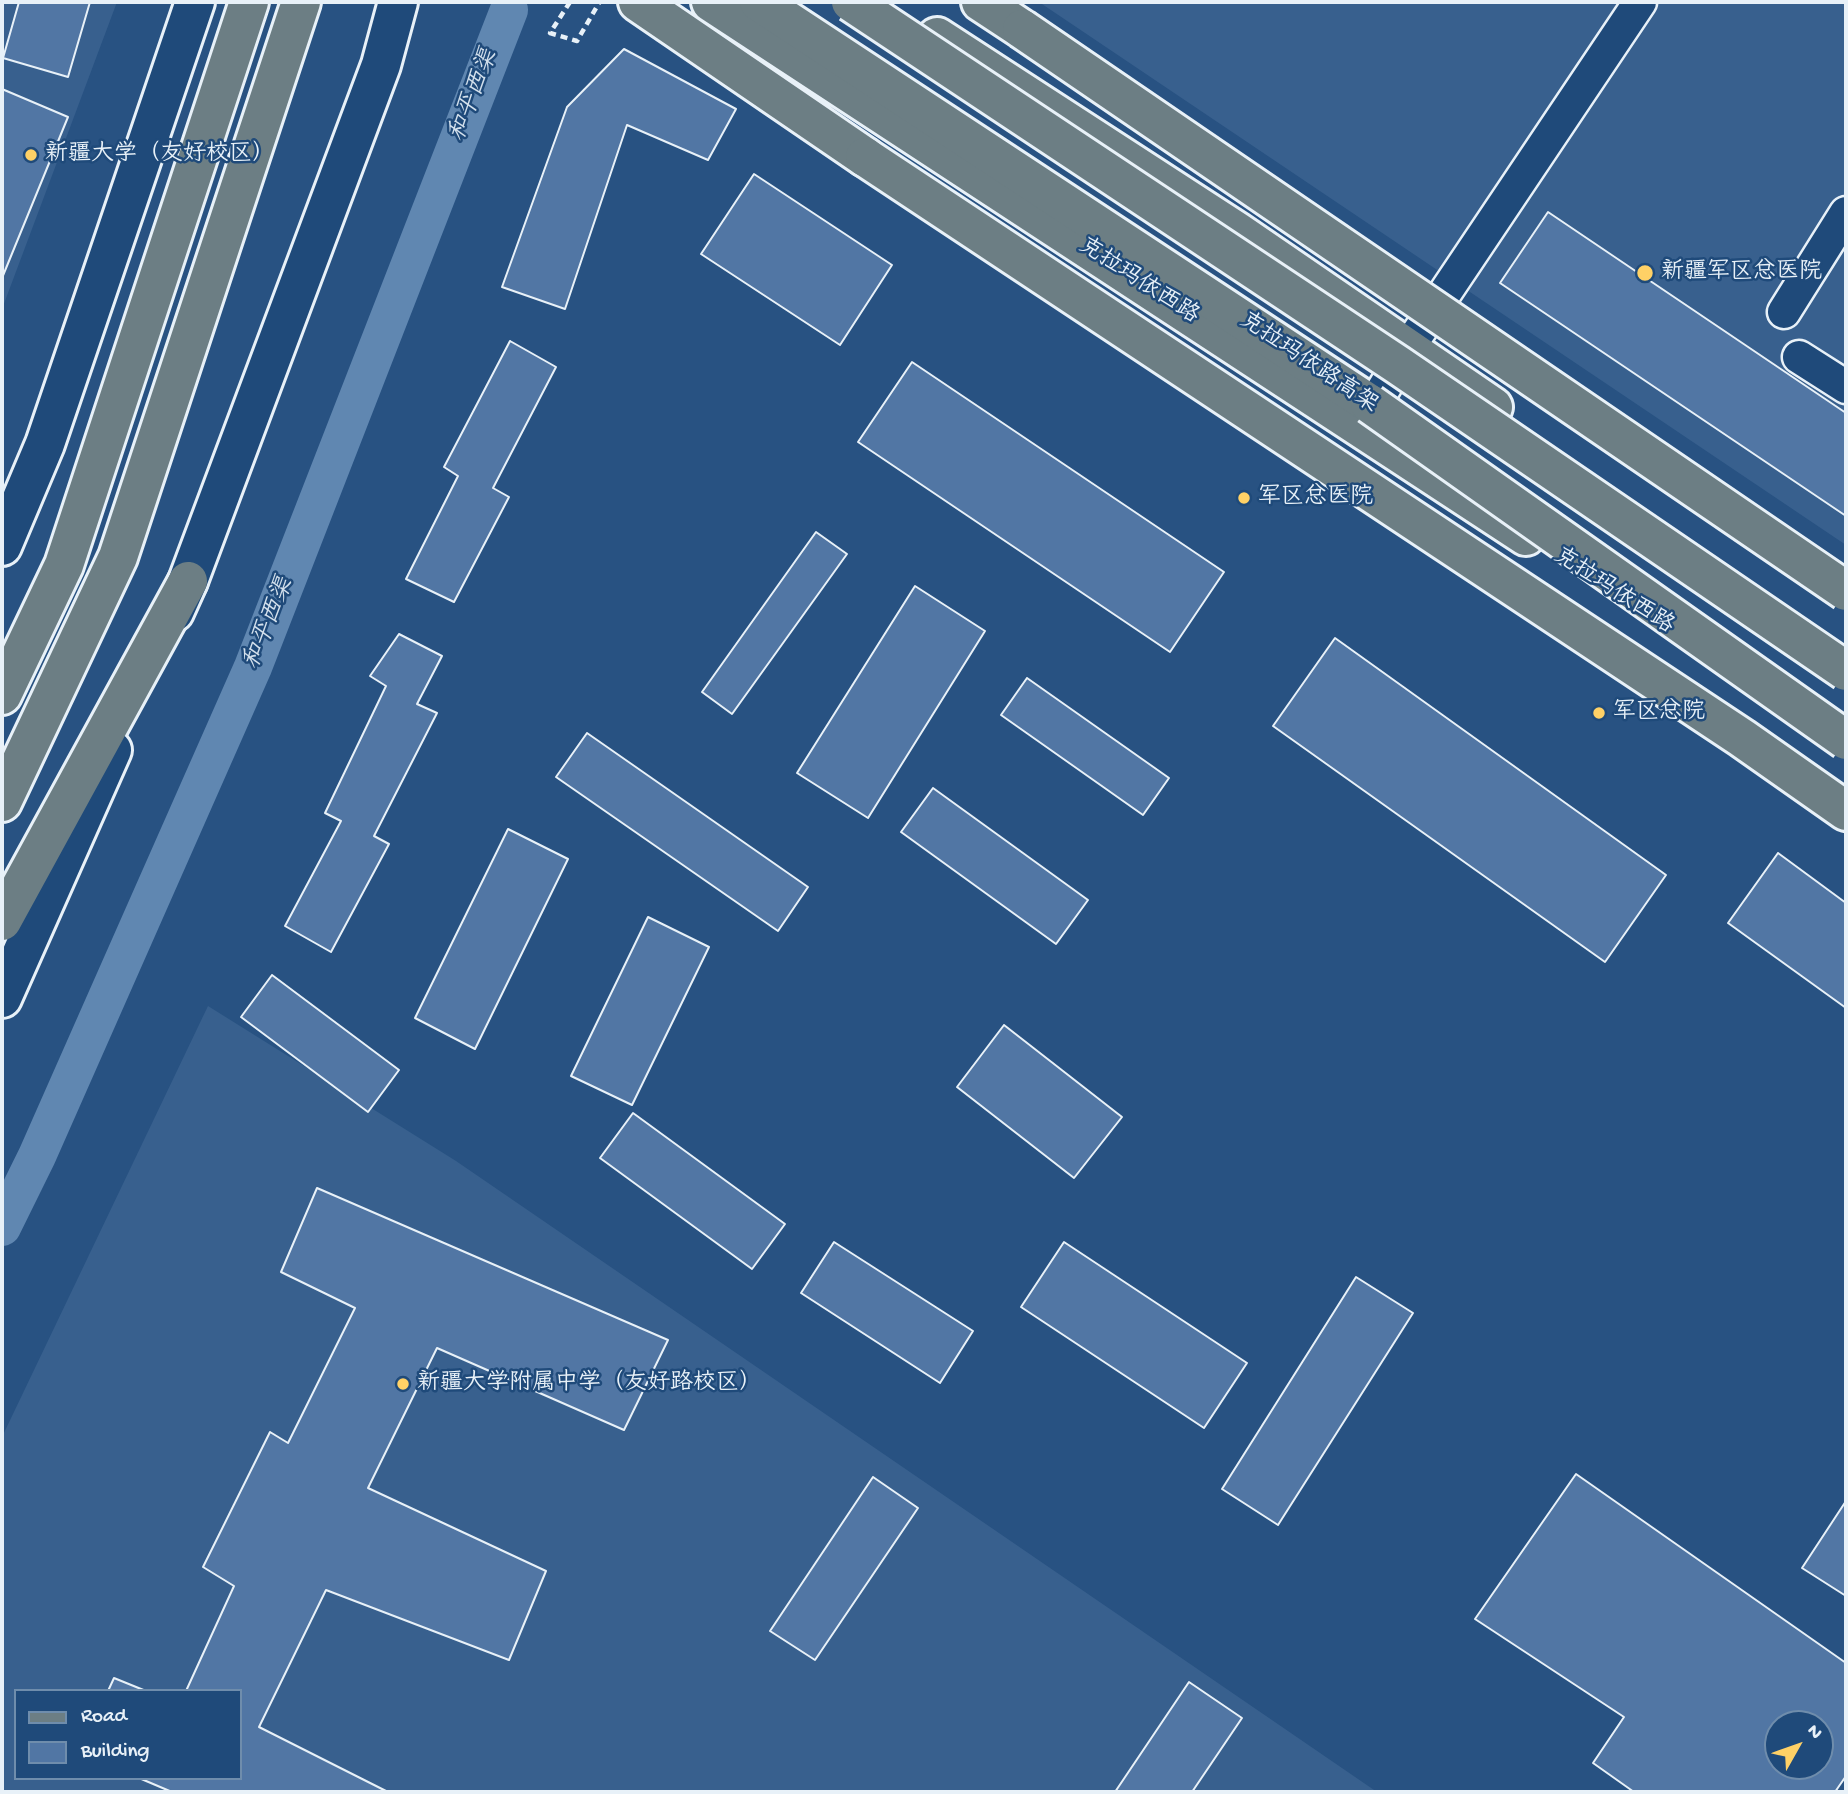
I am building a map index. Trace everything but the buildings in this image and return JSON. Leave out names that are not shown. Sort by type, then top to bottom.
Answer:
[{"type":"main road","points":[[2,546],[45,444],[195,2]]},
{"type":"main road","points":[[2,695],[64,565],[249,2]]},
{"type":"main road","points":[[2,802],[118,557],[301,2]]},
{"type":"main road","points":[[2,998],[188,581],[381,65],[398,2]]},
{"type":"main road","points":[[638,2],[981,236],[1742,738],[1846,811]]},
{"type":"main road","name":"克拉玛依西路","points":[[711,2],[1846,743]]},
{"type":"main road","name":"克拉玛依路高架","points":[[759,2],[1370,404],[1846,743]]},
{"type":"main road","points":[[850,2],[1398,365],[1846,671]]},
{"type":"main road","points":[[883,2],[1236,231],[1846,650]]},
{"type":"main road","points":[[981,2],[1846,591]]},
{"type":"main road","points":[[2,921],[188,581]]},
{"type":"street","points":[[1361,428],[1408,348],[1640,2]]},
{"type":"street","points":[[1784,312],[1846,213]]},
{"type":"street","points":[[1799,357],[1846,387]]},
{"type":"path","points":[[570,2],[550,33],[577,41],[600,2]]},
{"type":"shaded area","name":"新疆大学（友好校区）","points":[[2,2],[117,2],[2,309]]},
{"type":"shaded area","name":"新疆军区总医院","points":[[1039,2],[1846,2],[1846,545]]},
{"type":"shaded area","name":"新疆大学附属中学（友好路校区）","points":[[208,1006],[456,1161],[1377,1792],[2,1792],[2,1437]]},
{"type":"waterway","name":"和平西渠","points":[[2,1227],[37,1156],[253,667],[509,10]]},
{"type":"place","name":"新疆大学（友好校区）","points":[[31,155]]},
{"type":"place","name":"新疆军区总医院","points":[[1645,273]]},
{"type":"place","name":"军区总医院","points":[[1244,498]]},
{"type":"place","name":"军区总院","points":[[1599,713]]},
{"type":"place","name":"新疆大学附属中学（友好路校区）","points":[[403,1384]]}]
